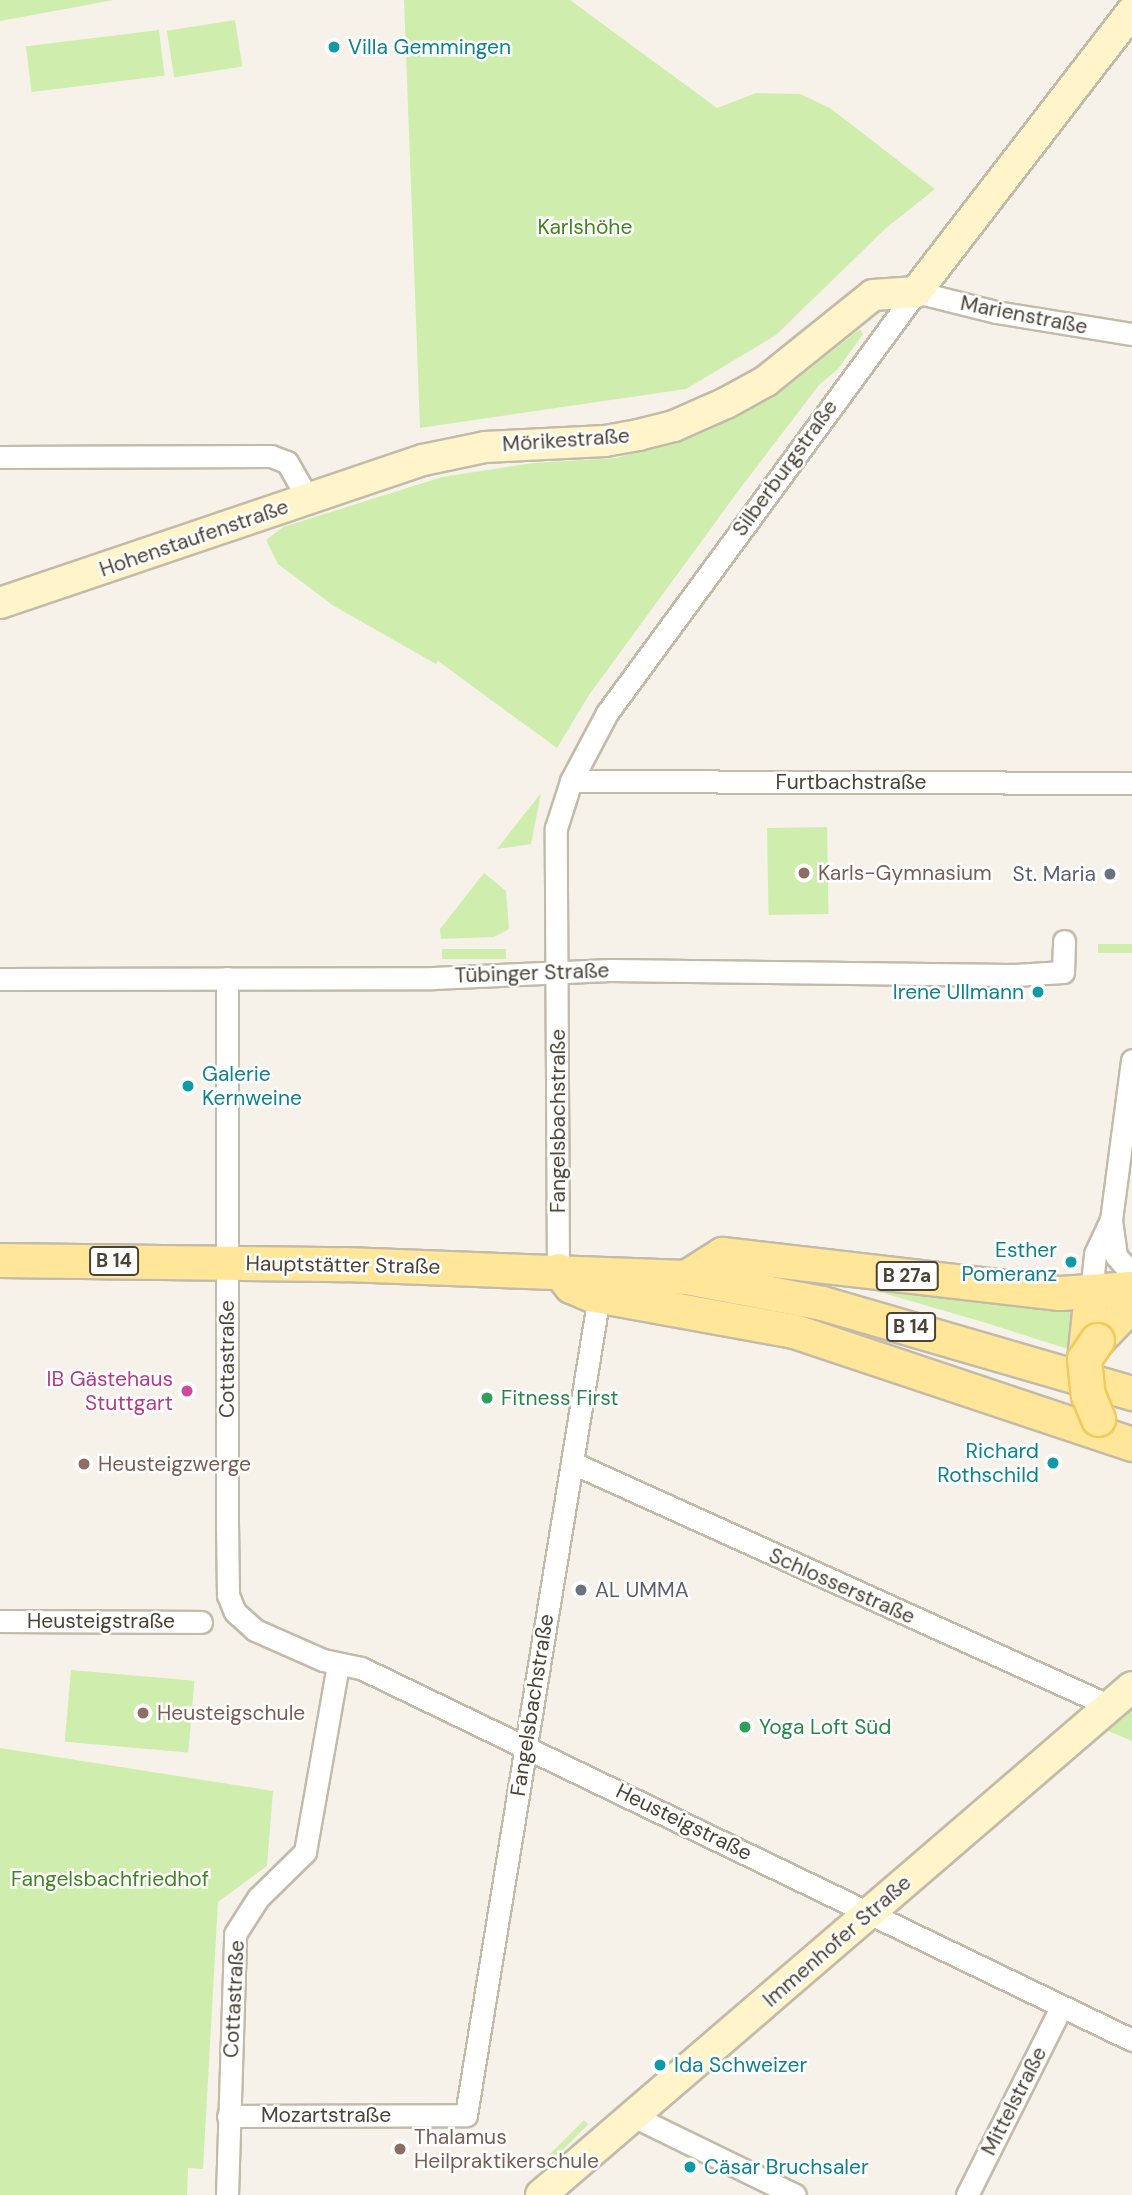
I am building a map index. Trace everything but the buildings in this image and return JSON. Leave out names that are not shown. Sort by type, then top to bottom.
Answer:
[{"type":"main road","name":"B 27a","points":[[686,1277],[722,1254],[1060,1293],[1091,1293],[1132,1288]]},
{"type":"main road","name":"Hauptstätter Straße","points":[[0,1260],[558,1270],[686,1277],[822,1303],[1132,1393]]},
{"type":"main road","points":[[558,1270],[571,1286],[599,1296],[794,1331],[1128,1443]]},
{"type":"main road","points":[[1091,1293],[1088,1395],[1098,1419],[1128,1443]]},
{"type":"main road","points":[[1089,1345],[1132,1304]]},
{"type":"street","name":"Silberburgstraße","points":[[558,972],[556,828],[571,781],[607,713],[916,292],[1132,12]]},
{"type":"street","name":"Marienstraße","points":[[916,292],[996,312],[1132,334]]},
{"type":"street","name":"Mörikestraße","points":[[387,473],[485,446],[605,441],[674,426],[766,381],[873,295],[916,292]]},
{"type":"street","points":[[0,457],[271,456],[287,462],[308,499]]},
{"type":"street","name":"Hohenstaufenstraße","points":[[0,603],[387,473]]},
{"type":"street","name":"Furtbachstraße","points":[[571,781],[1132,783]]},
{"type":"street","name":"Tübinger Straße","points":[[0,979],[558,972],[1063,972],[1064,941]]},
{"type":"street","name":"Fangelsbachstraße","points":[[558,972],[558,1270]]},
{"type":"street","name":"Cottastraße","points":[[227,978],[228,1595],[235,1612]]},
{"type":"street","points":[[1132,1060],[1111,1220],[1116,1256],[1132,1274]]},
{"type":"street","points":[[1091,1293],[1095,1254],[1111,1220]]},
{"type":"street","name":"Fangelsbachstraße","points":[[466,2115],[575,1464],[599,1296]]},
{"type":"street","name":"Schlosserstraße","points":[[575,1464],[1110,1706]]},
{"type":"street","name":"Heusteigstraße","points":[[235,1612],[254,1630],[338,1664],[361,1668],[1132,2040]]},
{"type":"street","name":"Heusteigstraße","points":[[0,1621],[201,1622]]},
{"type":"street","name":"Cottastraße","points":[[227,2195],[235,1934],[258,1898],[305,1853],[338,1664]]},
{"type":"street","name":"Immenhofer Straße","points":[[541,2195],[1132,1687]]},
{"type":"street","name":"Mittelstraße","points":[[967,2195],[1061,2007]]},
{"type":"street","name":"Mozartstraße","points":[[228,2116],[466,2115]]},
{"type":"street","points":[[633,2116],[795,2195]]},
{"type":"green space","points":[[0,0],[114,0],[0,21]]},
{"type":"green space","name":"Karlshöhe","points":[[404,0],[570,0],[717,108],[756,93],[800,94],[830,108],[935,189],[885,229],[776,335],[686,389],[420,428]]},
{"type":"green space","points":[[235,20],[242,66],[174,77],[167,31]]},
{"type":"green space","points":[[159,30],[165,76],[32,92],[26,46]]},
{"type":"green space","points":[[860,329],[863,334],[838,369],[819,385],[739,490],[589,695],[557,748],[438,661],[436,664],[334,606],[278,564],[266,540],[283,527],[442,477],[533,463],[616,458],[695,436],[773,398]]},
{"type":"green space","points":[[541,793],[531,844],[497,849]]},
{"type":"green space","points":[[827,827],[829,914],[769,915],[767,828]]},
{"type":"green space","points":[[484,873],[506,891],[509,929],[494,937],[441,939],[440,929]]},
{"type":"green space","points":[[1098,944],[1132,944],[1132,953],[1098,953]]},
{"type":"green space","points":[[442,949],[506,949],[506,959],[442,959]]},
{"type":"green space","points":[[845,1282],[1073,1311],[1068,1349],[983,1322]]},
{"type":"green space","points":[[71,1670],[195,1681],[188,1753],[65,1742]]},
{"type":"green space","points":[[1132,1708],[1132,1741],[1106,1730]]},
{"type":"green space","name":"Fangelsbachfriedhof","points":[[0,1748],[273,1791],[267,1866],[218,1902],[203,2169],[188,2168],[187,2195],[0,2195]]},
{"type":"green space","points":[[584,2120],[588,2124],[551,2161],[547,2157]]},
{"type":"place","name":"Villa Gemmingen","points":[[334,47]]},
{"type":"place","name":"Karls-Gymnasium","points":[[804,873]]},
{"type":"place","name":"St. Maria","points":[[1110,874]]},
{"type":"place","name":"Irene Ullmann","points":[[1038,992]]},
{"type":"place","name":"Galerie Kernweine","points":[[188,1086]]},
{"type":"place","name":"Esther Pomeranz","points":[[1071,1262]]},
{"type":"place","name":"IB Gästehaus Stuttgart","points":[[187,1391]]},
{"type":"place","name":"Fitness First","points":[[487,1398]]},
{"type":"place","name":"Richard Rothschild","points":[[1053,1463]]},
{"type":"place","name":"Heusteigzwerge","points":[[84,1464]]},
{"type":"place","name":"AL UMMA","points":[[581,1590]]},
{"type":"place","name":"Heusteigschule","points":[[143,1713]]},
{"type":"place","name":"Yoga Loft Süd","points":[[745,1727]]},
{"type":"place","name":"Ida Schweizer","points":[[660,2065]]},
{"type":"place","name":"Thalamus Heilpraktikerschule","points":[[400,2149]]},
{"type":"place","name":"Cäsar Bruchsaler","points":[[690,2167]]}]
